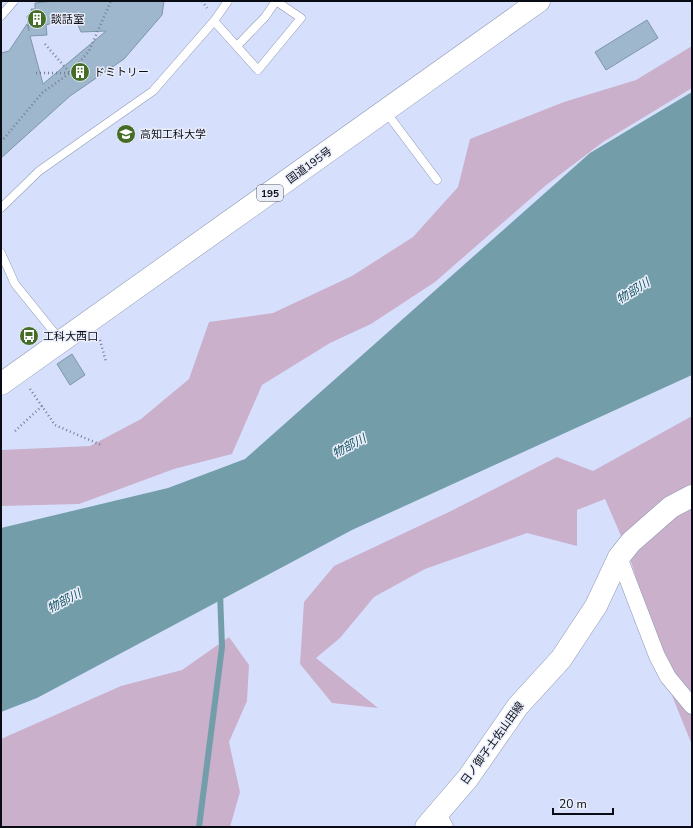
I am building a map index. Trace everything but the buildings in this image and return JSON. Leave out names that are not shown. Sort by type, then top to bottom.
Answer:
[{"type":"main road","name":"国道195号","points":[[9,377],[539,1]]},
{"type":"main road","name":"日ノ御子土佐山田線","points":[[437,822],[518,706],[561,659],[596,606],[620,557],[631,542],[671,507],[692,496]]},
{"type":"street","points":[[620,557],[657,656],[668,676],[692,706]]},
{"type":"lane","points":[[1,16],[14,1]]},
{"type":"lane","points":[[1,208],[39,170],[153,91],[214,21],[228,1]]},
{"type":"lane","points":[[214,21],[258,70],[301,18],[276,1],[265,17],[237,46]]},
{"type":"lane","points":[[385,111],[437,180]]},
{"type":"lane","points":[[1,253],[15,284],[61,341]]},
{"type":"path","points":[[2,141],[42,93],[70,73],[89,51],[111,1]]},
{"type":"path","points":[[45,44],[70,73]]},
{"type":"path","points":[[36,72],[70,73]]},
{"type":"path","points":[[9,377],[42,406],[55,425],[101,445]]},
{"type":"path","points":[[15,431],[42,406]]},
{"type":"shaded area","points":[[692,46],[692,88],[603,142],[545,186],[435,282],[371,324],[330,343],[262,385],[232,454],[174,469],[79,504],[1,506],[1,450],[90,446],[141,419],[189,379],[209,322],[273,313],[352,276],[413,237],[458,187],[470,139],[564,102],[636,80]]},
{"type":"shaded area","points":[[692,416],[692,745],[673,698],[628,552],[605,499],[577,510],[577,546],[527,533],[425,569],[374,597],[340,638],[316,658],[378,708],[332,703],[300,664],[304,602],[334,566],[451,511],[557,457],[593,471]]},
{"type":"shaded area","points":[[229,637],[249,665],[247,701],[229,742],[240,792],[230,827],[1,827],[1,739],[121,686],[182,670]]},
{"type":"water","name":"物部川","points":[[692,92],[692,375],[352,530],[37,698],[1,712],[1,528],[168,488],[245,459],[590,153]]},
{"type":"waterway","points":[[199,827],[222,647],[220,592]]},
{"type":"place","name":"談話室","points":[[37,19]]},
{"type":"place","name":"ドミトリー","points":[[80,72]]},
{"type":"place","name":"高知工科大学","points":[[126,134]]},
{"type":"place","name":"工科大西口","points":[[29,336]]}]
